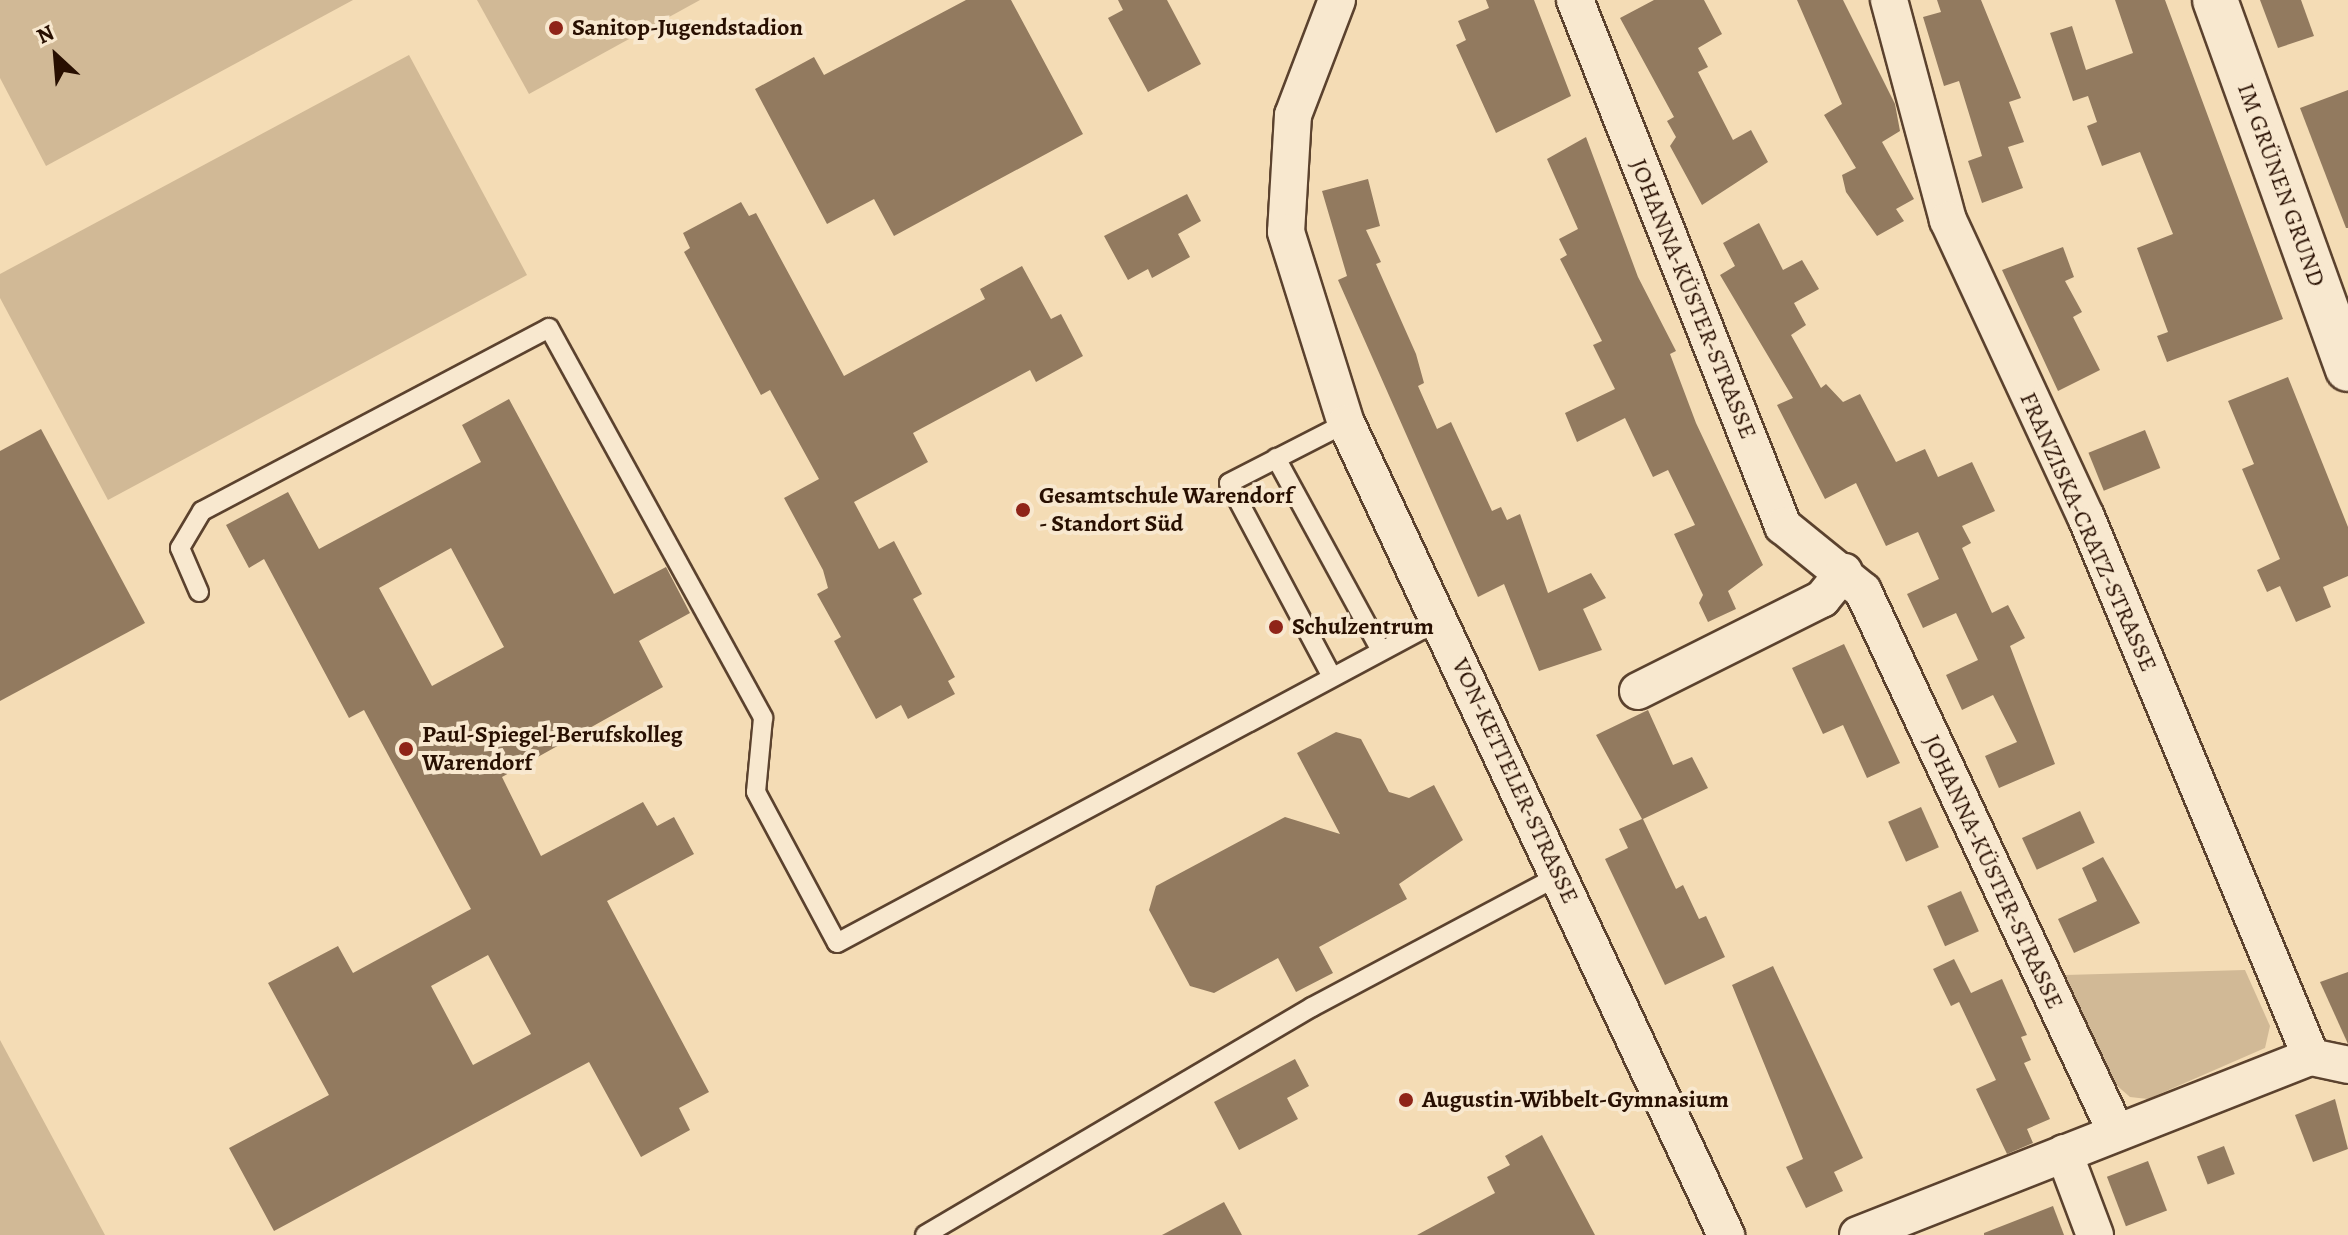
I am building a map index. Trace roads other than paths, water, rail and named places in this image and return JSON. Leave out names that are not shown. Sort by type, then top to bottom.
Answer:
[{"type":"street","name":"VON-KETTELER-STRASSE","points":[[1337,0],[1293,115],[1286,232],[1346,423],[1726,1235]]},
{"type":"street","name":"JOHANNA-KÜSTER-STRASSE","points":[[1575,0],[1783,526],[1844,572],[1863,591],[2116,1132]]},
{"type":"street","name":"FRANZISKA-CRATZ-STRASSE","points":[[1889,0],[1948,220],[2086,517],[2311,1057]]},
{"type":"street","name":"IM GRÜNEN GRUND","points":[[2215,0],[2348,369]]},
{"type":"street","points":[[1638,691],[1822,599],[1844,572]]},
{"type":"street","points":[[1858,1235],[2311,1057],[2348,1065]]},
{"type":"street","points":[[2064,1153],[2095,1235]]},
{"type":"lane","points":[[199,592],[180,548],[202,511],[549,328],[763,718],[756,792],[837,943],[1331,675],[1440,620]]},
{"type":"lane","points":[[1331,675],[1229,483],[1346,423]]},
{"type":"lane","points":[[1276,458],[1380,649]]},
{"type":"lane","points":[[925,1235],[1312,1007],[1558,876]]},
{"type":"place","name":"Sanitop-Jugendstadion","points":[[556,28]]},
{"type":"place","name":"Gesamtschule Warendorf - Standort Süd","points":[[1023,510]]},
{"type":"place","name":"Schulzentrum","points":[[1276,627]]},
{"type":"place","name":"Paul-Spiegel-Berufskolleg Warendorf","points":[[406,749]]},
{"type":"place","name":"Augustin-Wibbelt-Gymnasium","points":[[1406,1100]]}]
